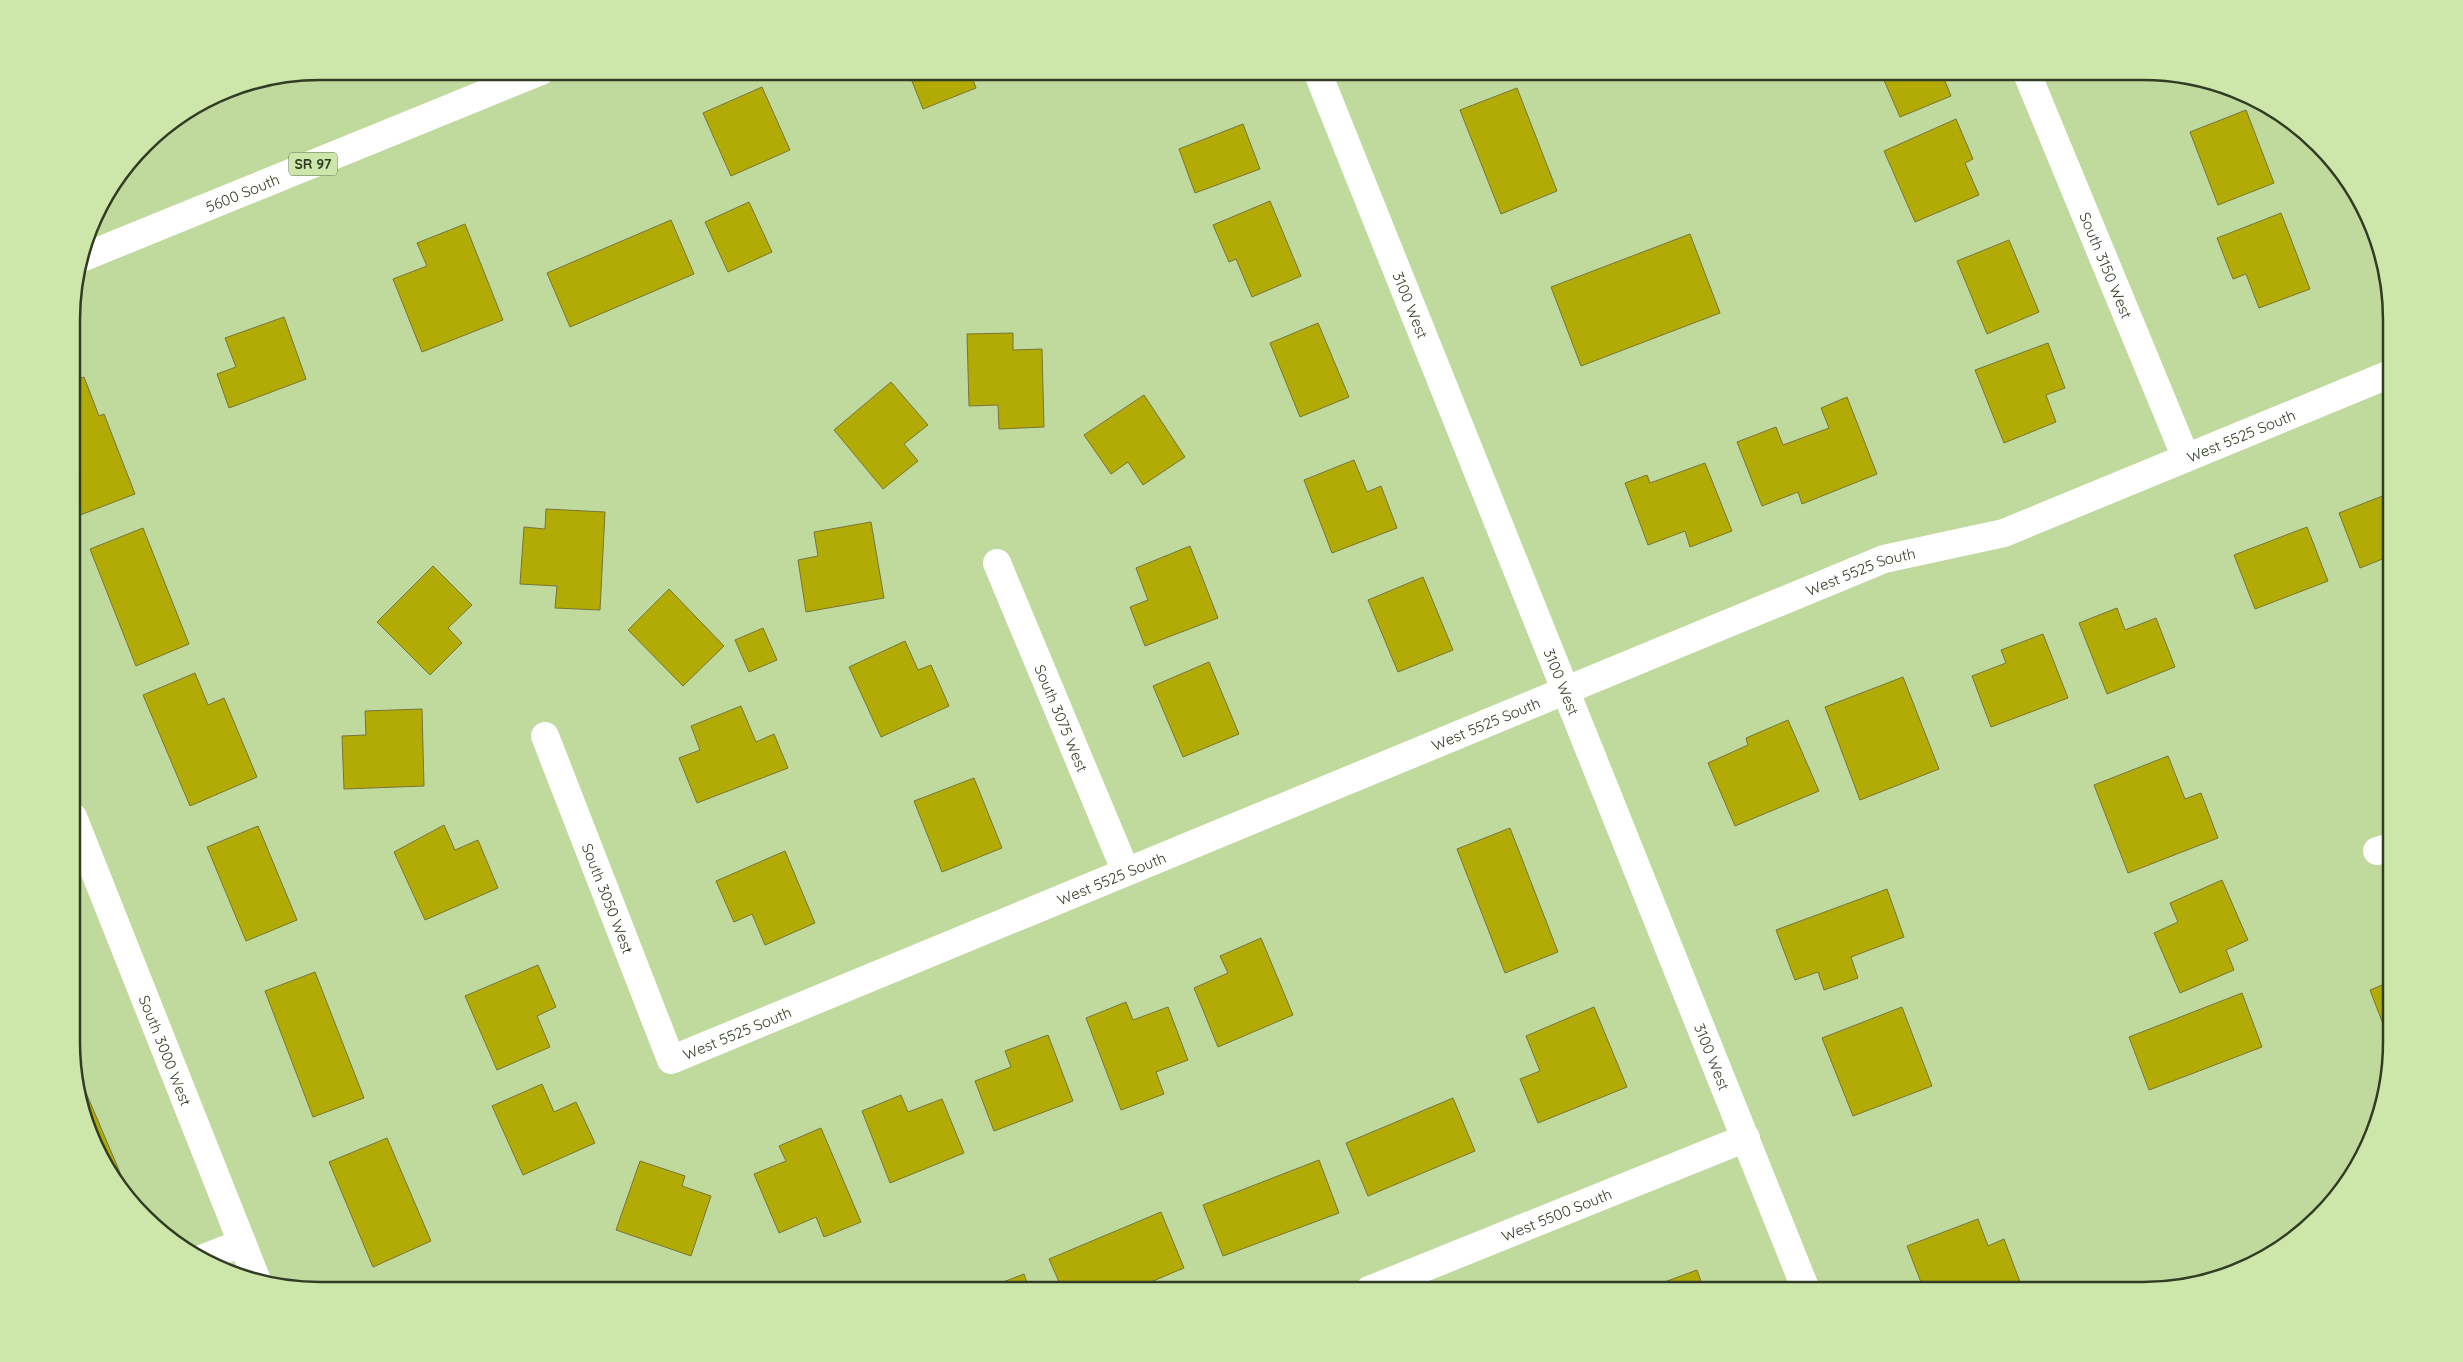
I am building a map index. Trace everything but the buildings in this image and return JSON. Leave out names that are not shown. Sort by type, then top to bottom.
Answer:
[{"type":"street","name":"5600 South","points":[[89,255],[519,80]]},
{"type":"street","name":"3100 West","points":[[1321,80],[1803,1282]]},
{"type":"street","name":"South 3150 West","points":[[2030,80],[2186,458]]},
{"type":"street","name":"West 5525 South","points":[[671,1060],[1884,560],[2004,533],[2383,377]]},
{"type":"street","name":"South 3075 West","points":[[997,563],[1126,872]]},
{"type":"street","name":"South 3050 West","points":[[545,736],[671,1060]]},
{"type":"street","name":"South 3000 West","points":[[80,836],[254,1273]]},
{"type":"street","name":"West 5500 South","points":[[1389,1282],[1746,1138]]},
{"type":"street","points":[[211,1255],[242,1243]]}]
